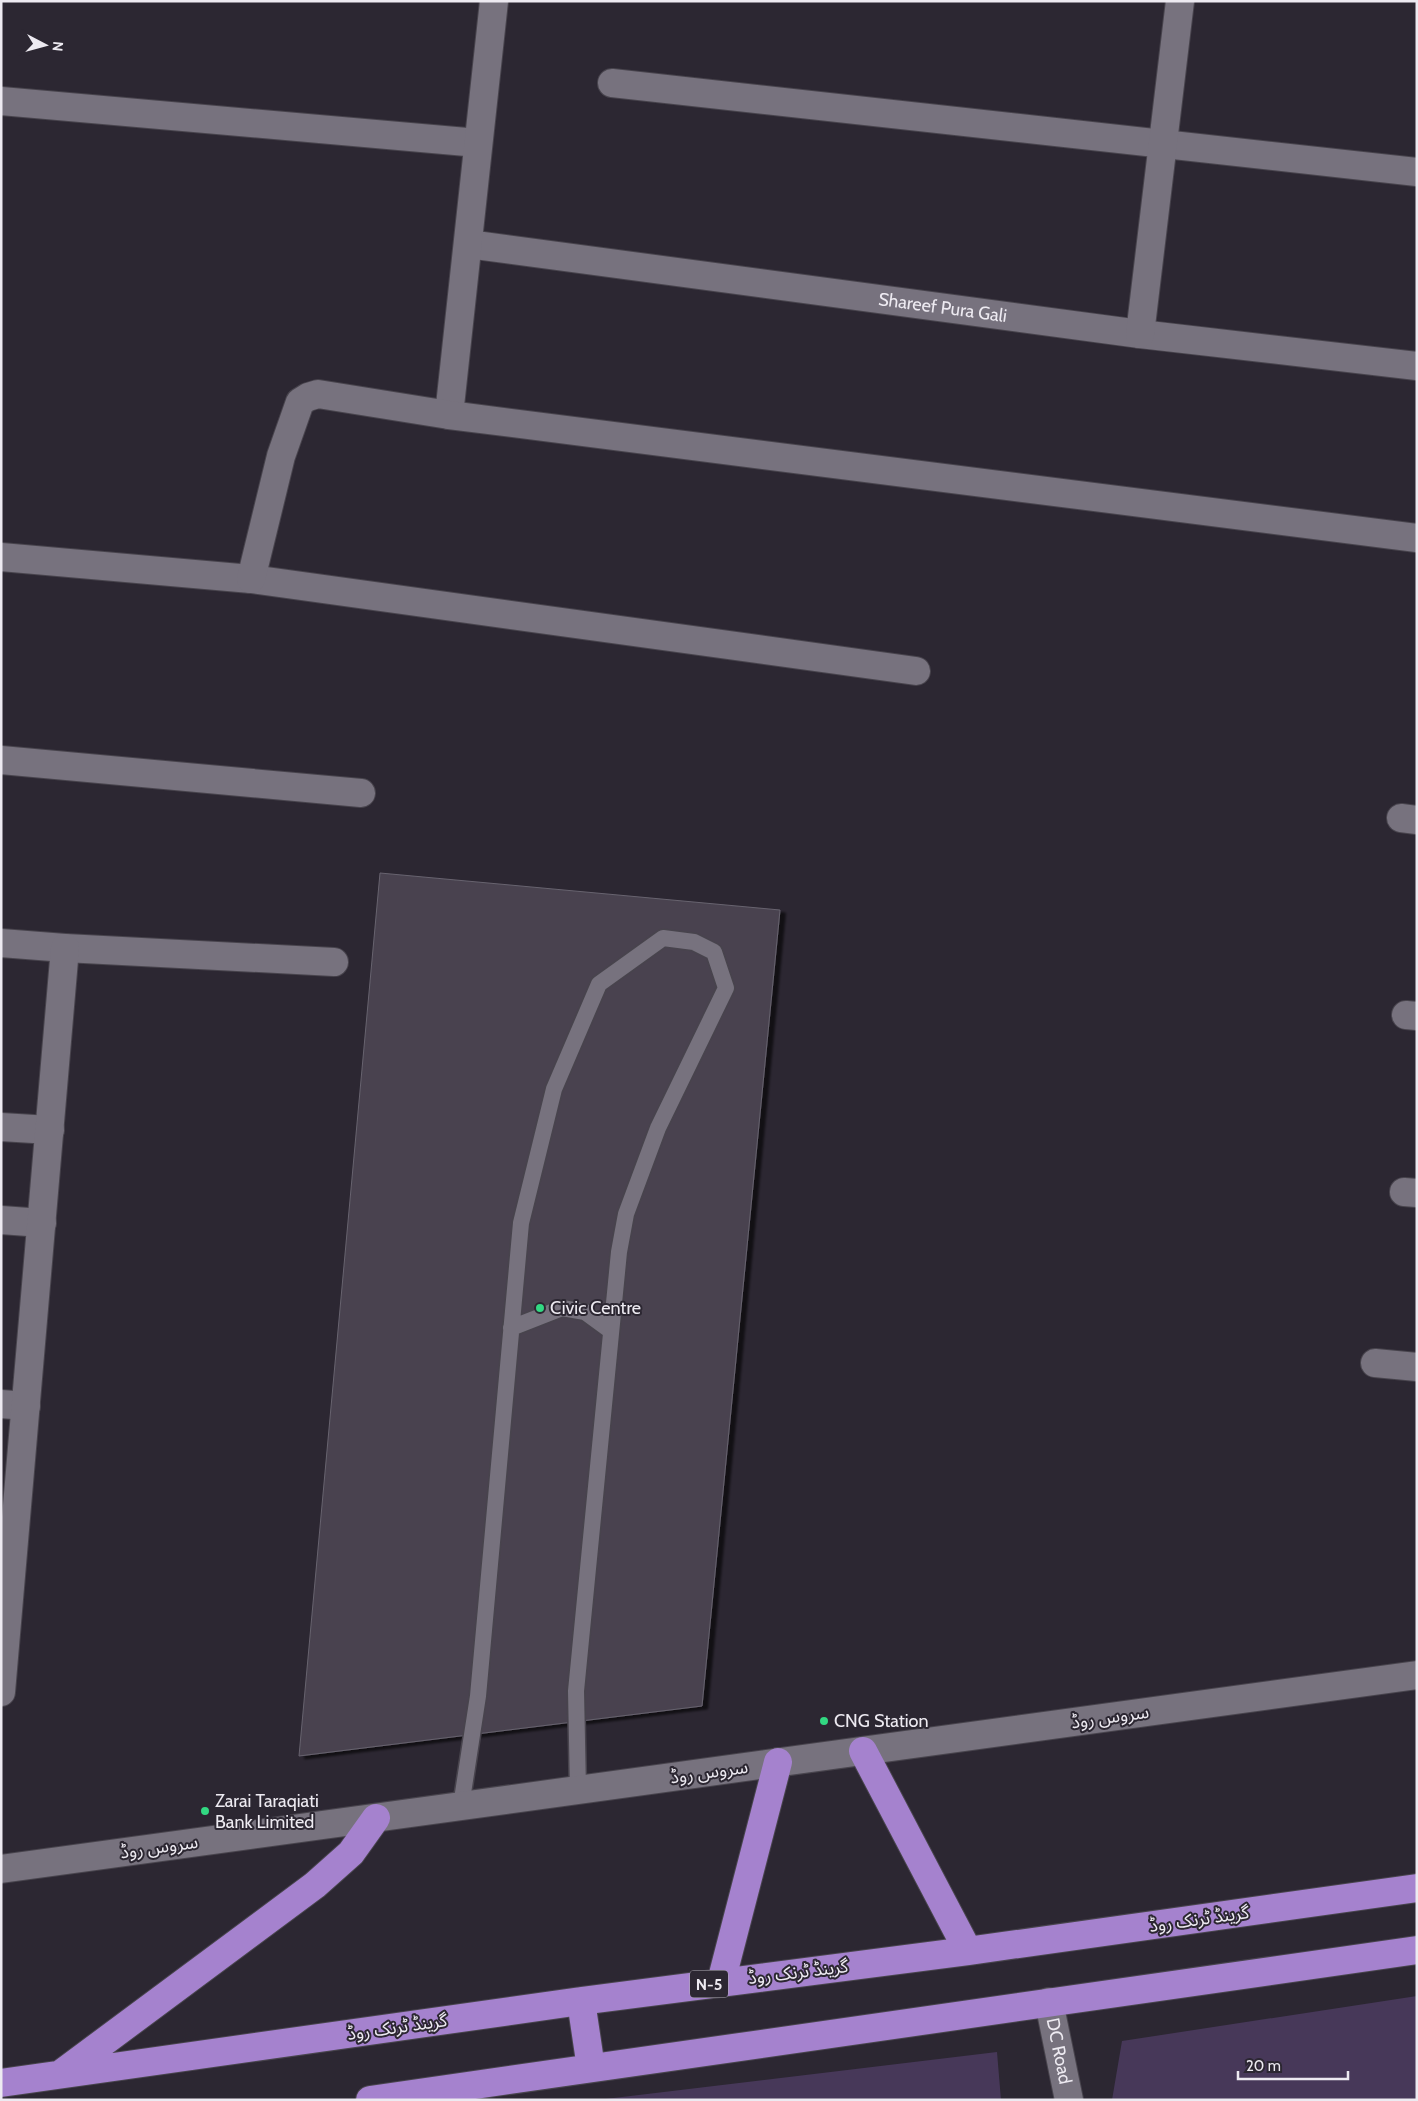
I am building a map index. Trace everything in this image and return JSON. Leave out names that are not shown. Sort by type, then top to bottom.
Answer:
[{"type":"highway","points":[[863,1751],[968,1951]]},
{"type":"highway","points":[[721,1982],[778,1762]]},
{"type":"highway","points":[[59,2075],[315,1885],[351,1853],[376,1818]]},
{"type":"highway","name":"گرینڈ ٹرنک روڈ","points":[[1,2083],[581,2001],[968,1951],[1417,1888]]},
{"type":"highway","points":[[370,2100],[1417,1950]]},
{"type":"highway","points":[[581,2001],[591,2068]]},
{"type":"street","points":[[449,416],[494,1]]},
{"type":"street","points":[[1140,334],[1180,1]]},
{"type":"street","points":[[612,83],[1417,172]]},
{"type":"street","points":[[1,101],[478,143]]},
{"type":"street","name":"Shareef Pura Gali","points":[[468,244],[1140,334],[1417,366]]},
{"type":"street","points":[[251,579],[281,456],[300,402],[318,394],[449,416],[1417,538]]},
{"type":"street","points":[[1,557],[251,579],[916,671]]},
{"type":"street","points":[[1,760],[362,793]]},
{"type":"street","points":[[1,943],[334,962]]},
{"type":"street","points":[[1,1692],[13,1405],[42,1223],[65,948]]},
{"type":"street","points":[[1,1127],[50,1130]]},
{"type":"street","points":[[1,1220],[42,1223]]},
{"type":"street","points":[[1374,1363],[1417,1367]]},
{"type":"street","name":"سروس روڈ","points":[[1,1869],[1417,1675]]},
{"type":"street","name":"DC Road","points":[[1049,2002],[1069,2100]]},
{"type":"lane","points":[[461,1806],[478,1696],[521,1224],[538,1149],[554,1089],[599,984],[663,938],[694,942],[714,952],[726,988],[658,1128],[626,1214],[619,1252],[576,1691],[578,1790]]},
{"type":"lane","points":[[512,1328],[562,1308],[585,1312],[612,1331]]},
{"type":"shaded area","points":[[1417,1996],[1417,2100],[1112,2100],[1122,2041]]},
{"type":"shaded area","points":[[997,2052],[1001,2100],[597,2100]]},
{"type":"building","name":"Civic Centre","points":[[380,873],[780,910],[702,1706],[299,1756]]},
{"type":"place","name":"Civic Centre","points":[[540,1308]]},
{"type":"place","name":"CNG Station","points":[[824,1721]]},
{"type":"place","name":"Zarai Taraqiati Bank Limited","points":[[205,1811]]}]
